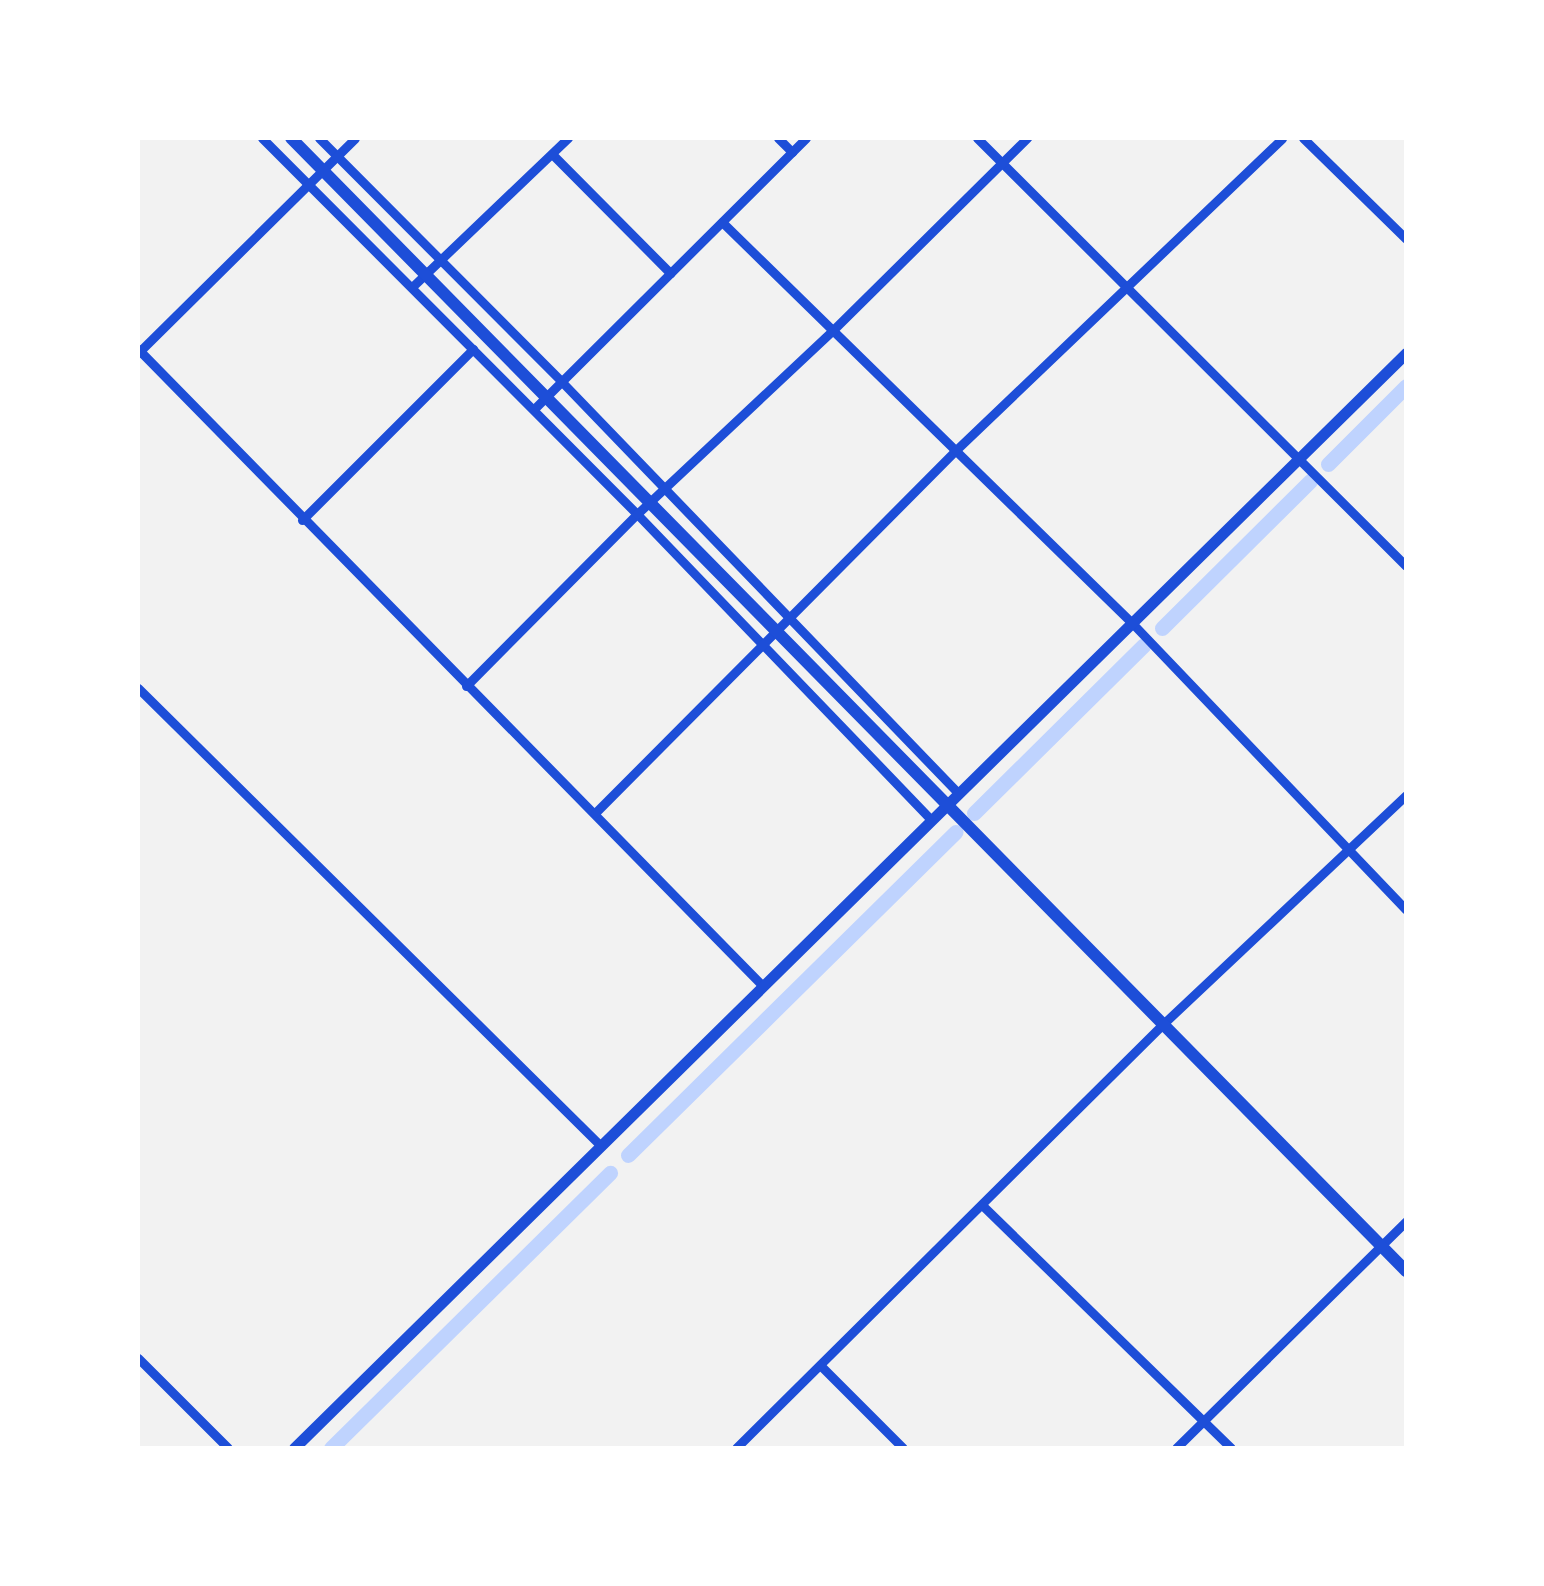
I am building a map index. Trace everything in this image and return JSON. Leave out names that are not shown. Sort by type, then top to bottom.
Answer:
[{"type":"main road","points":[[291,138],[549,395],[1406,1271]]},
{"type":"street","points":[[262,138],[637,514],[931,820]]},
{"type":"street","points":[[319,138],[562,382],[958,793]]},
{"type":"street","points":[[354,138],[138,351],[761,984]]},
{"type":"street","points":[[412,287],[568,138]]},
{"type":"street","points":[[778,138],[792,152]]},
{"type":"street","points":[[534,409],[806,138]]},
{"type":"street","points":[[977,138],[1406,566]]},
{"type":"street","points":[[466,686],[637,514],[831,332],[1026,138]]},
{"type":"street","points":[[595,813],[956,450],[1282,138]]},
{"type":"street","points":[[1302,138],[1406,238]]},
{"type":"street","points":[[552,154],[670,274]]},
{"type":"street","points":[[722,222],[1133,624],[1406,910]]},
{"type":"street","points":[[302,520],[473,349]]},
{"type":"street","points":[[294,1448],[761,984],[1302,460],[1406,353]]},
{"type":"street","points":[[138,688],[601,1146]]},
{"type":"street","points":[[736,1448],[1162,1025],[1406,795]]},
{"type":"street","points":[[982,1204],[1231,1448]]},
{"type":"street","points":[[1176,1448],[1406,1221]]},
{"type":"street","points":[[138,1358],[228,1448]]},
{"type":"street","points":[[820,1366],[903,1448]]},
{"type":"waterway","points":[[1328,464],[1406,386]]},
{"type":"waterway","points":[[1162,628],[1310,481]]},
{"type":"waterway","points":[[974,813],[1144,645]]},
{"type":"waterway","points":[[628,1155],[955,832]]},
{"type":"waterway","points":[[331,1448],[610,1173]]}]
